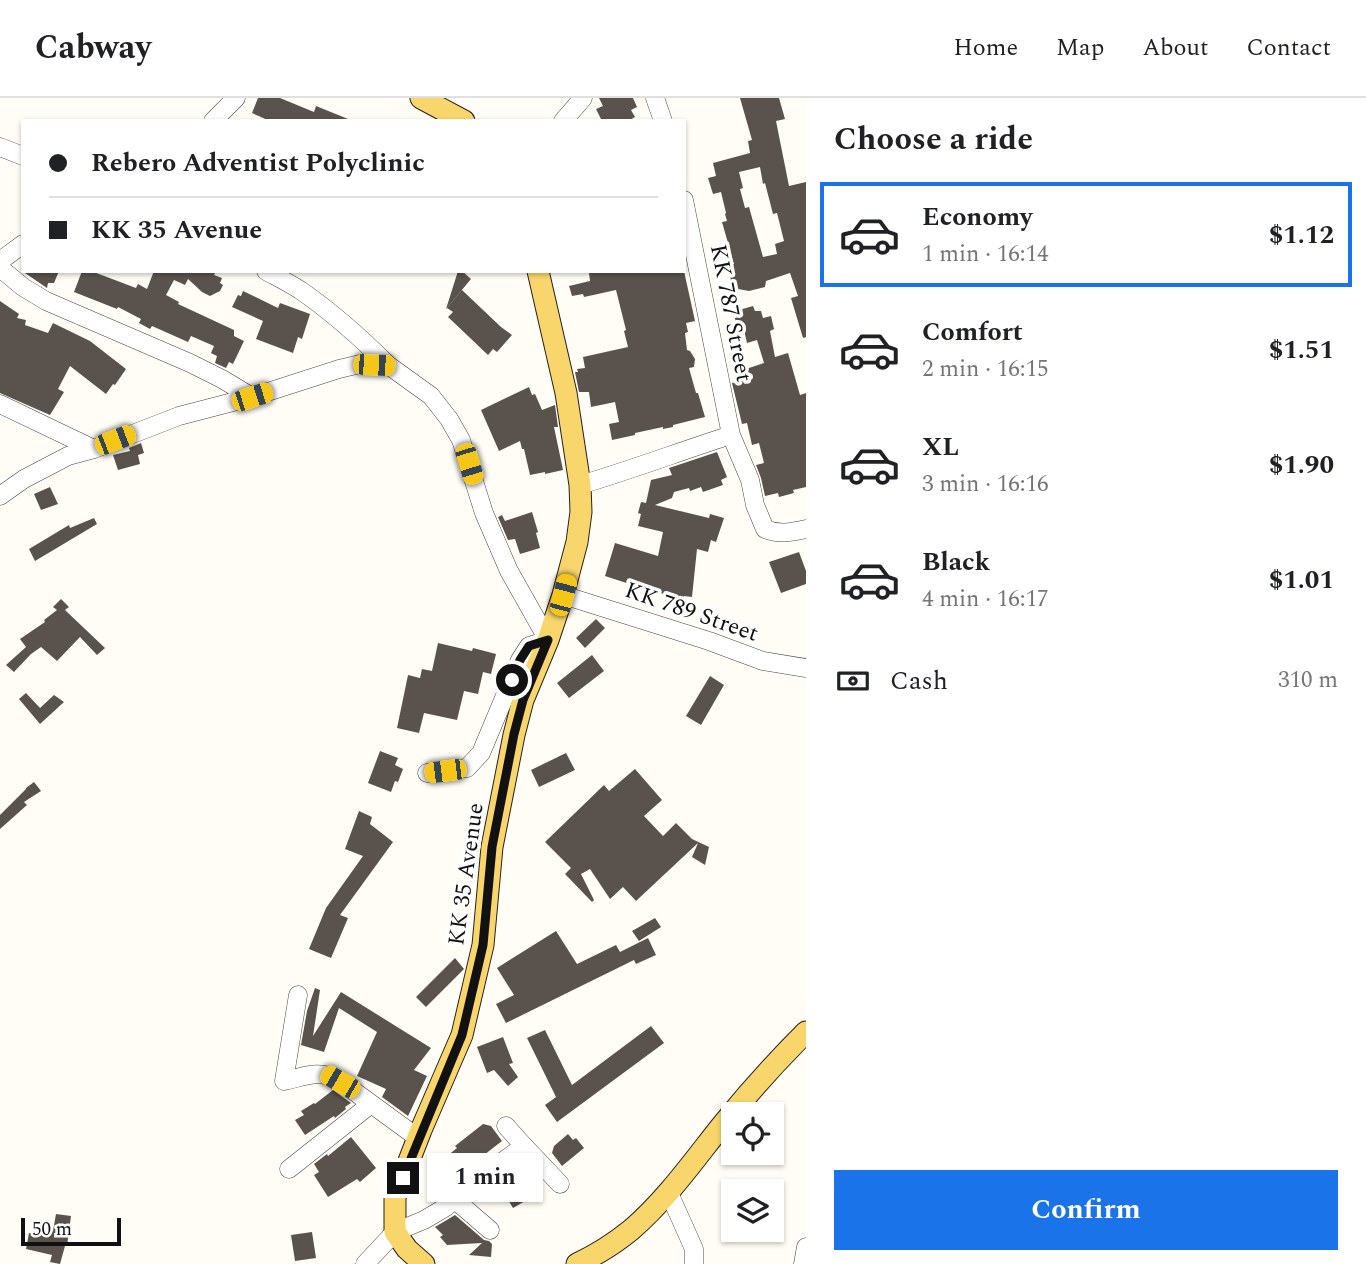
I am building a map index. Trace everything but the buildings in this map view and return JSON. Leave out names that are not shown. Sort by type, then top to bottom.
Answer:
[{"type":"main road","points":[[421,98],[460,119]]},
{"type":"main road","name":"KK 35 Avenue","points":[[395,1232],[395,1197],[462,1035],[483,945],[492,847],[514,734],[523,700],[563,595],[577,542],[581,512],[580,485],[566,394],[538,273]]},
{"type":"main road","points":[[577,1264],[631,1230],[669,1193],[724,1123],[806,1032]]},
{"type":"main road","points":[[395,1232],[407,1249],[424,1264]]},
{"type":"street","points":[[219,119],[236,98]]},
{"type":"street","points":[[565,119],[583,98]]},
{"type":"street","points":[[655,98],[662,119]]},
{"type":"street","points":[[0,146],[21,155]]},
{"type":"street","name":"KK 787 Street","points":[[686,211],[732,435],[750,481],[755,505],[765,529],[785,533],[806,529]]},
{"type":"street","points":[[0,261],[21,245]]},
{"type":"street","points":[[0,268],[46,301],[190,363],[252,397]]},
{"type":"street","points":[[270,273],[298,289],[361,339],[388,365],[431,396],[449,419],[461,440],[484,513],[509,571],[548,640],[529,646],[520,660],[481,753],[467,768],[427,773]]},
{"type":"street","points":[[0,496],[24,479],[68,456],[94,449],[179,416],[252,397],[339,369],[360,365],[388,365]]},
{"type":"street","points":[[0,404],[94,449]]},
{"type":"street","points":[[580,485],[732,435]]},
{"type":"street","name":"KK 789 Street","points":[[563,595],[763,661],[806,668]]},
{"type":"street","points":[[298,995],[284,1081],[327,1074],[418,1139]]},
{"type":"street","points":[[289,1169],[371,1104]]},
{"type":"street","points":[[506,1126],[560,1184]]},
{"type":"street","points":[[365,1264],[395,1232],[424,1220],[446,1206],[524,1146]]},
{"type":"street","points":[[669,1193],[694,1249],[694,1264]]},
{"type":"street","points":[[454,1199],[490,1230]]},
{"type":"street","points":[[803,1264],[806,1247]]},
{"type":"route","points":[[403,1178],[462,1035],[483,945],[492,847],[514,734],[523,700],[548,640],[529,646],[512,680]]}]
